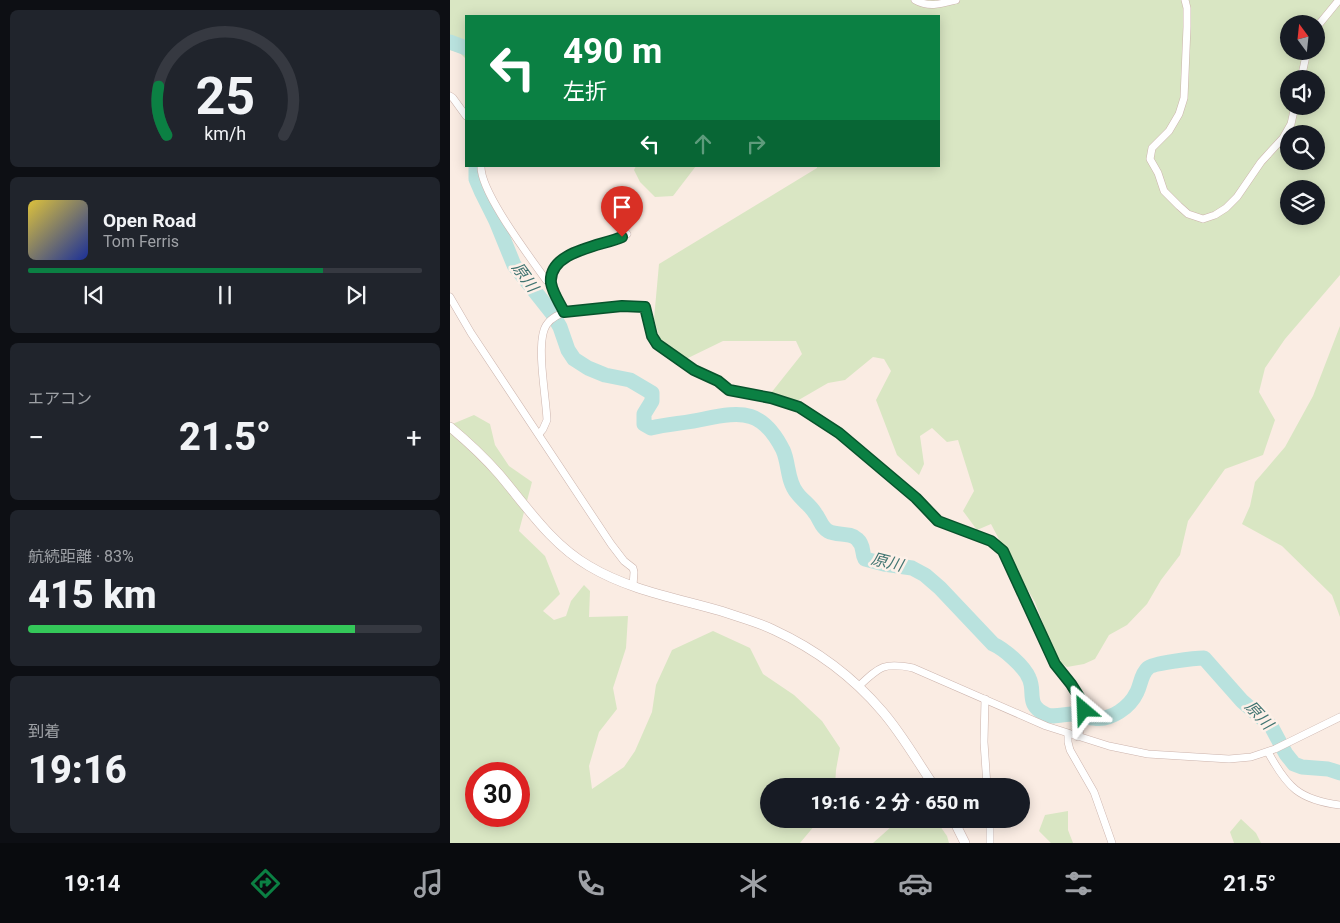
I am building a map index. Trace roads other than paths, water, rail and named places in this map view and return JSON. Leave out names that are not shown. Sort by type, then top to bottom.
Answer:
[{"type":"street","points":[[915,0],[926,4],[939,5],[956,0]]},
{"type":"street","points":[[1185,0],[1187,27],[1184,98],[1179,114],[1169,131],[1152,148],[1150,159],[1158,173],[1164,191],[1178,206],[1188,214],[1203,219],[1215,215],[1226,208],[1237,197],[1261,162],[1283,138],[1291,124],[1293,115]]},
{"type":"street","points":[[1325,17],[1339,0]]},
{"type":"street","points":[[450,96],[465,115]]},
{"type":"street","points":[[481,167],[485,184],[493,201],[546,280],[551,282]]},
{"type":"street","points":[[557,316],[551,282],[553,270],[572,252],[613,241],[627,234]]},
{"type":"street","points":[[450,298],[611,544],[624,561],[633,568],[632,586]]},
{"type":"street","points":[[539,434],[547,420],[541,343],[543,332],[557,316],[622,306],[645,307],[652,336],[657,344],[694,370],[718,381],[729,390],[771,398],[799,407],[839,433],[916,498],[938,521],[991,541],[1003,551],[1055,664],[1081,700],[1084,710],[1078,737]]},
{"type":"street","points":[[450,427],[476,449],[544,528],[567,551],[588,566],[615,580],[632,586],[773,629],[829,662],[859,686],[895,727],[929,778]]},
{"type":"street","points":[[859,686],[872,673],[884,666],[896,664],[913,668],[1068,734],[1109,746],[1148,754],[1192,758],[1229,759],[1250,757],[1288,743],[1340,718]]},
{"type":"street","points":[[985,699],[984,742],[986,778]]},
{"type":"street","points":[[1068,734],[1070,750],[1094,792],[1112,843]]},
{"type":"street","points":[[1271,750],[1277,768],[1294,788],[1307,798],[1321,803],[1340,805]]},
{"type":"street","points":[[958,828],[965,843]]},
{"type":"street","points":[[990,828],[990,843]]},
{"type":"waterway","name":"原川","points":[[450,42],[465,48]]},
{"type":"waterway","name":"原川","points":[[476,167],[476,179],[514,265],[552,313],[560,327],[568,350],[574,359],[588,368],[605,375],[630,380],[652,393],[652,401],[644,414],[644,424],[651,428],[730,415],[751,417],[768,427],[783,450],[794,488],[817,515],[824,527],[828,531],[857,539],[861,544],[865,559],[912,568],[925,575],[940,588],[993,644],[998,646],[1023,668],[1031,683],[1033,702],[1039,710],[1052,716],[1075,714],[1091,718],[1107,717],[1119,712],[1130,703],[1137,692],[1142,676],[1148,668],[1166,663],[1204,658],[1242,701],[1271,726],[1286,754],[1294,764],[1302,767],[1328,769],[1340,773]]}]
